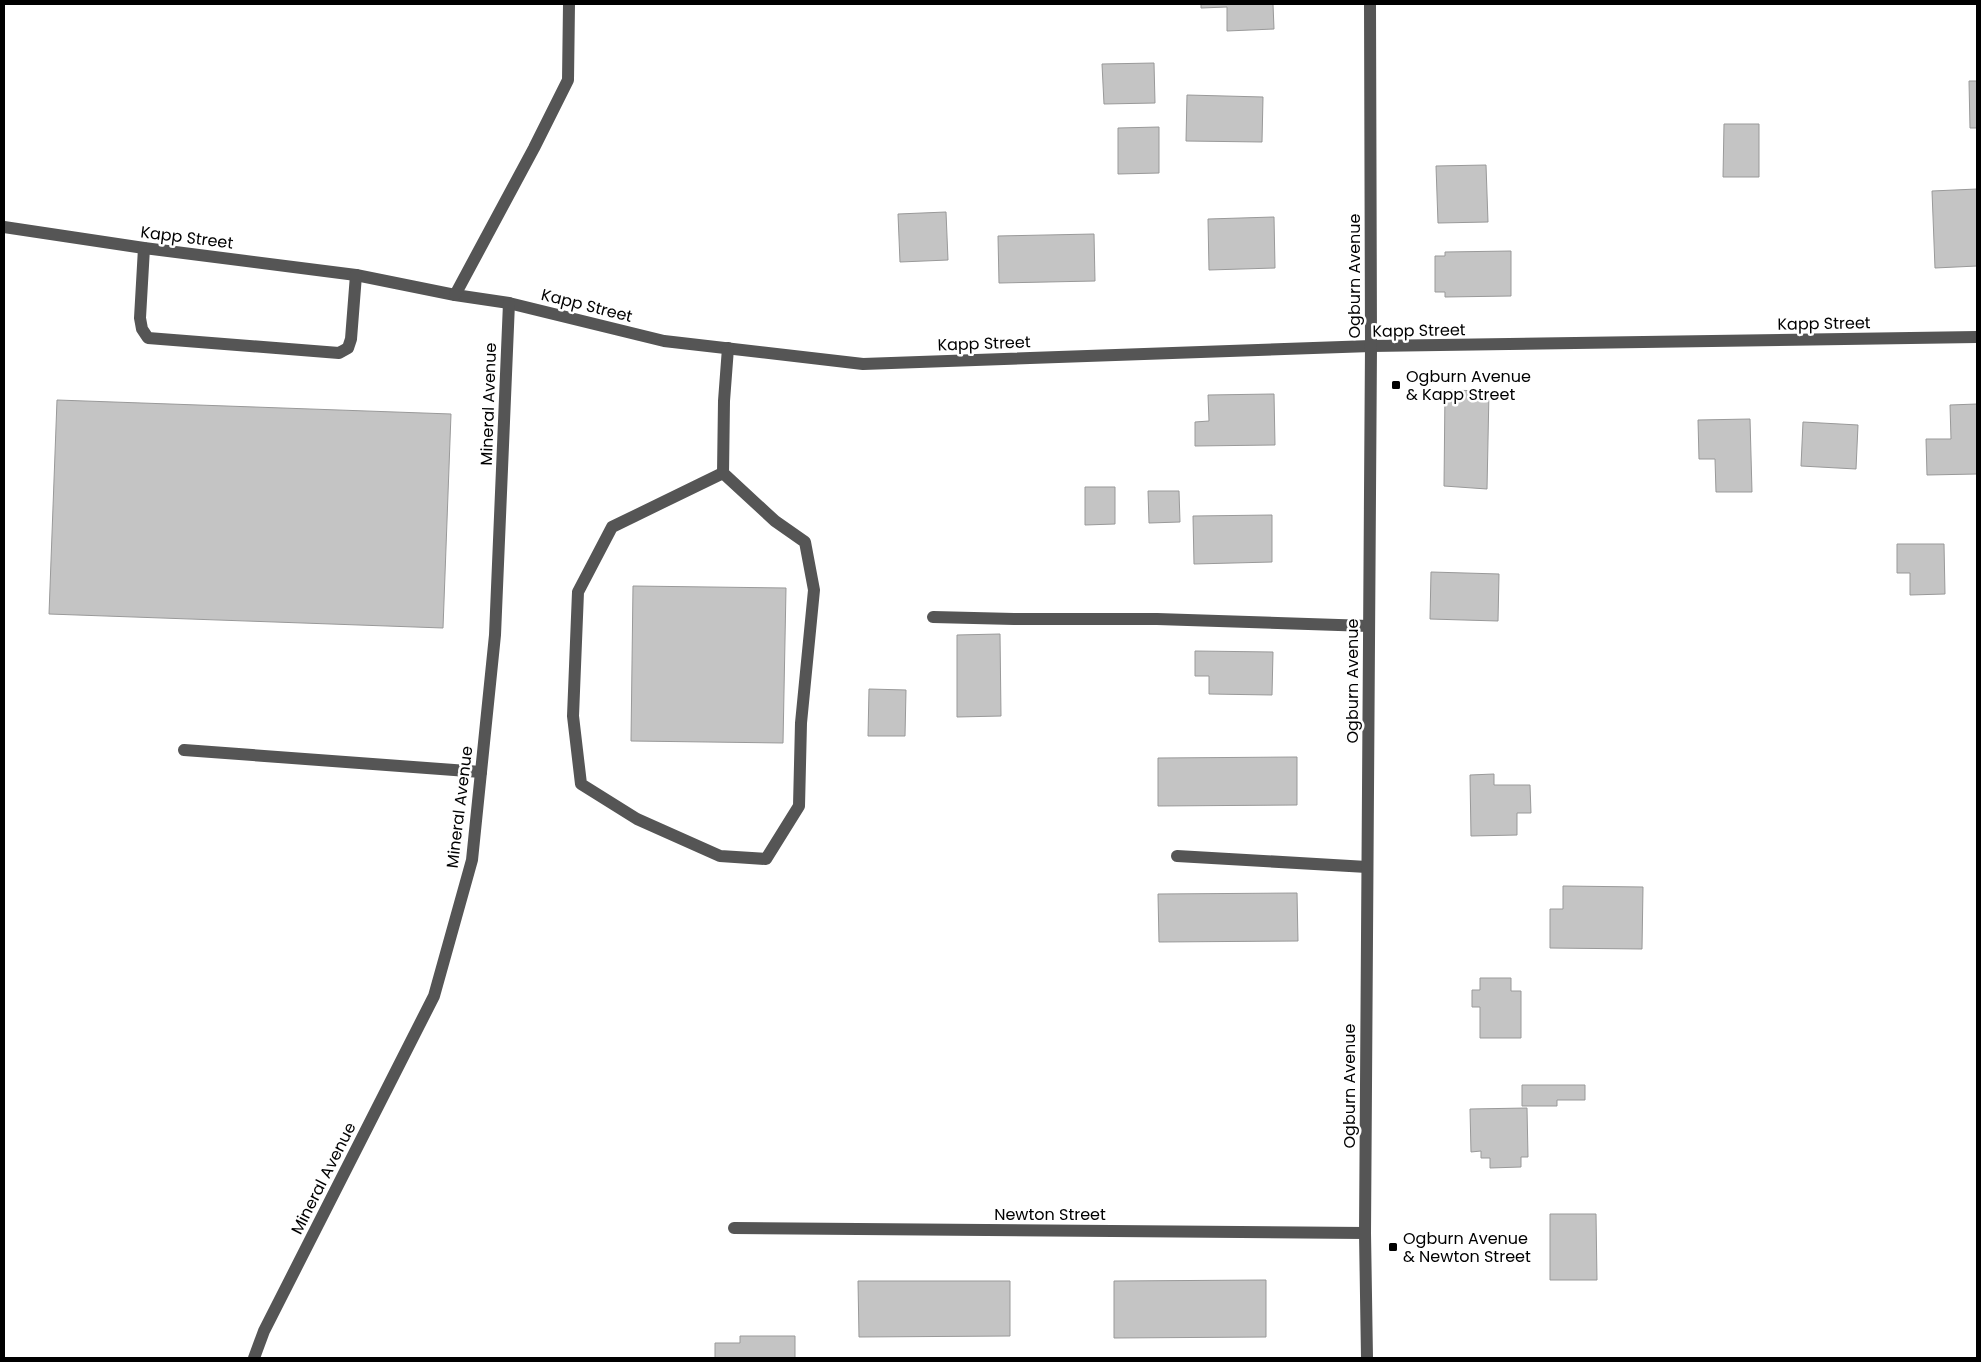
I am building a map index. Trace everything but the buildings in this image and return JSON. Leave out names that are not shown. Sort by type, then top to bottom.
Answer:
[{"type":"street","points":[[455,295],[534,148],[568,80],[568,4]]},
{"type":"street","name":"Ogburn Avenue","points":[[1367,1358],[1365,1233],[1371,346],[1370,4]]},
{"type":"street","name":"Kapp Street","points":[[4,227],[144,248],[356,275],[455,295],[509,303],[664,341],[863,364],[1371,346],[1977,338]]},
{"type":"street","points":[[144,248],[140,318],[142,329],[148,338],[339,352],[348,348],[351,339],[356,275]]},
{"type":"street","name":"Mineral Avenue","points":[[254,1358],[268,1322],[434,996],[472,860],[495,635],[509,303]]},
{"type":"street","points":[[723,473],[612,528],[578,592],[573,716],[581,784],[637,820],[720,856],[766,859],[799,806],[802,723],[814,590],[805,542],[775,521],[723,473],[724,401],[728,348]]},
{"type":"street","points":[[933,617],[1157,619],[1369,626]]},
{"type":"street","points":[[184,750],[481,772]]},
{"type":"street","points":[[1177,856],[1367,867]]},
{"type":"street","name":"Newton Street","points":[[734,1228],[1365,1233]]},
{"type":"place","name":"Ogburn Avenue & Kapp Street","points":[[1396,385]]},
{"type":"place","name":"Ogburn Avenue & Newton Street","points":[[1393,1247]]}]
